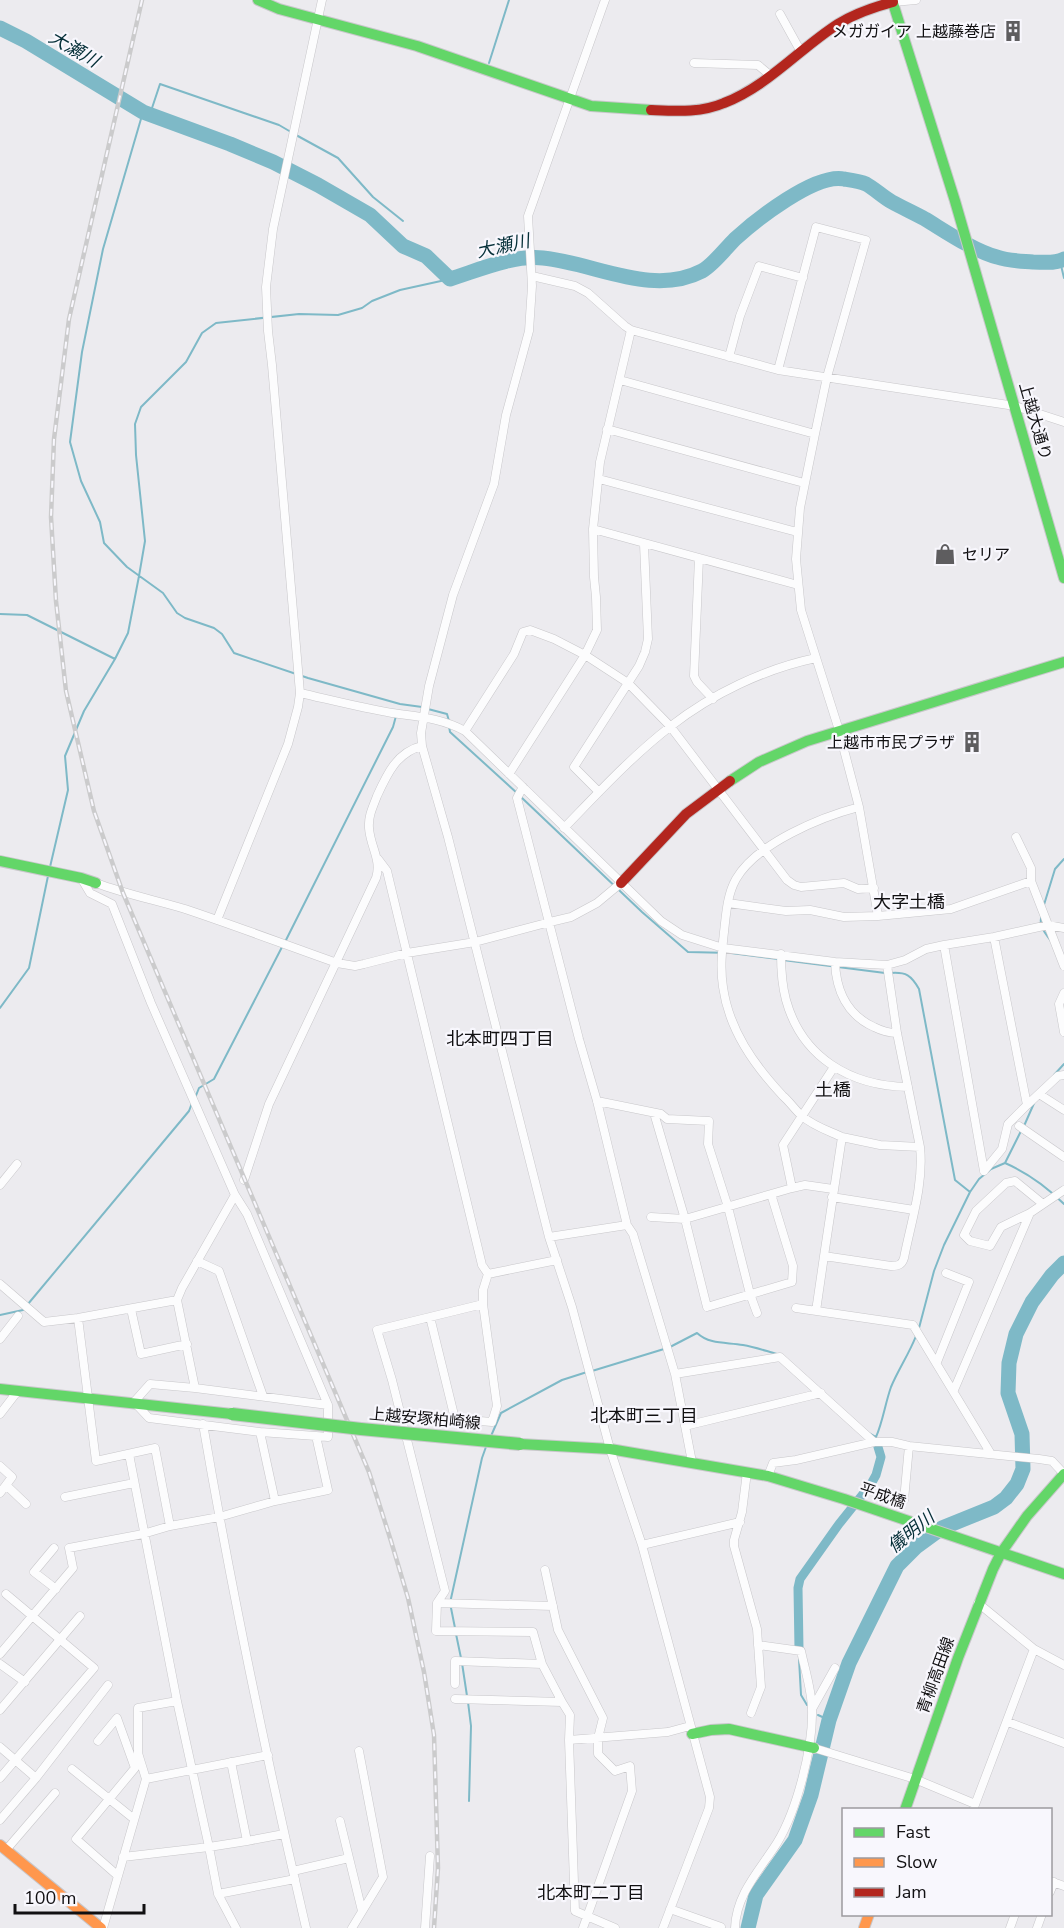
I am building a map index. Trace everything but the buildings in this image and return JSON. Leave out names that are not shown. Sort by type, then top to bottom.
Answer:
[{"type":"main road","points":[[258,0],[279,9],[417,46],[591,106],[698,110],[723,104],[743,93],[771,76],[824,33],[850,17],[874,6],[893,1]]},
{"type":"main road","name":"上越大通り","points":[[893,1],[955,201],[1064,578]]},
{"type":"main road","points":[[621,883],[686,814],[717,789],[759,762],[784,750],[1064,662]]},
{"type":"main road","points":[[0,861],[96,883]]},
{"type":"main road","name":"上越安塚柏崎線","points":[[0,1389],[134,1402],[361,1429],[520,1444],[610,1449],[768,1476],[844,1499]]},
{"type":"main road","name":"青柳高田線","points":[[905,1808],[978,1603],[1001,1553],[1027,1516],[1064,1474]]},
{"type":"main road","name":"平成橋","points":[[844,1499],[1001,1553]]},
{"type":"main road","points":[[1001,1553],[1064,1574]]},
{"type":"main road","points":[[691,1730],[729,1729],[812,1746]]},
{"type":"main road","points":[[3,1848],[102,1928]]},
{"type":"street","points":[[217,920],[288,744],[300,693],[266,287],[273,229],[322,0]]},
{"type":"street","points":[[605,0],[528,216],[531,272],[529,330],[506,415],[494,484],[453,595],[429,686],[423,716],[422,746],[475,942],[549,1237],[572,1307],[610,1449],[642,1545],[710,1797],[709,1808],[663,1928]]},
{"type":"street","points":[[893,1],[916,0]]},
{"type":"street","points":[[780,15],[801,52]]},
{"type":"street","points":[[694,63],[758,64],[771,76]]},
{"type":"street","points":[[778,370],[816,227],[866,240],[827,377],[804,483],[797,532],[796,559],[801,610],[839,732],[859,807],[878,916]]},
{"type":"street","points":[[729,357],[740,316],[759,266],[803,278]]},
{"type":"street","points":[[531,272],[575,286],[588,293],[631,330],[778,370],[1015,406],[1064,422]]},
{"type":"street","points":[[509,774],[585,655],[597,630],[593,530],[607,429],[631,330]]},
{"type":"street","points":[[620,380],[815,434]]},
{"type":"street","points":[[607,429],[804,483]]},
{"type":"street","points":[[599,479],[797,532]]},
{"type":"street","points":[[593,530],[798,585]]},
{"type":"street","points":[[599,792],[574,767],[628,683],[645,652],[648,639],[644,544]]},
{"type":"street","points":[[699,558],[694,676],[713,699]]},
{"type":"street","points":[[465,731],[514,654],[523,632],[530,630],[554,639],[585,655],[628,683],[670,726],[787,880],[801,887],[844,883],[858,889],[874,888]]},
{"type":"street","points":[[564,828],[641,751],[670,726],[713,699],[766,673],[816,658]]},
{"type":"street","points":[[300,693],[392,713],[423,716],[452,723],[465,731],[670,928],[693,940],[723,948],[835,962],[887,965],[905,960],[926,949],[944,945],[1048,925],[1064,928]]},
{"type":"street","points":[[244,1180],[269,1104],[379,870],[369,830],[370,812],[388,772],[411,749],[422,746]]},
{"type":"street","points":[[523,787],[517,798],[597,1101],[627,1225],[633,1234],[675,1374],[692,1462]]},
{"type":"street","points":[[859,807],[798,829],[752,860],[736,879],[728,903],[721,974],[723,990],[740,1039],[757,1068],[802,1116],[842,1137],[880,1145],[920,1147]]},
{"type":"street","points":[[1016,837],[1031,867],[1031,881],[1064,966]]},
{"type":"street","points":[[377,857],[387,871],[482,1265],[488,1274]]},
{"type":"street","points":[[81,878],[90,893],[112,904],[152,1003],[235,1195],[247,1214],[328,1405],[328,1437],[149,1418],[134,1402],[150,1384],[328,1405]]},
{"type":"street","points":[[728,903],[786,911],[810,910],[844,917],[878,916],[951,909],[1031,881]]},
{"type":"street","points":[[96,883],[217,920],[337,963],[355,966],[407,953],[475,942],[571,917],[597,903],[621,883]]},
{"type":"street","points":[[994,937],[1027,1105]]},
{"type":"street","points":[[944,945],[984,1171],[1002,1149],[1008,1124],[1058,1076],[1064,1075]]},
{"type":"street","points":[[781,954],[784,994],[797,1027],[812,1048],[834,1067],[865,1082],[908,1087]]},
{"type":"street","points":[[835,962],[838,988],[848,1008],[864,1023],[883,1031],[897,1033]]},
{"type":"street","points":[[824,1256],[891,1266],[899,1266],[904,1258],[921,1178],[922,1163],[897,1033],[887,965]]},
{"type":"street","points":[[1064,993],[1059,1004],[1064,1032]]},
{"type":"street","points":[[792,1188],[783,1145],[834,1067]]},
{"type":"street","points":[[1039,1094],[1064,1110]]},
{"type":"street","points":[[597,1101],[661,1114],[667,1119],[710,1121],[708,1144],[757,1313]]},
{"type":"street","points":[[654,1113],[685,1219],[707,1307],[792,1282],[793,1266],[771,1194]]},
{"type":"street","points":[[1018,1126],[1064,1157]]},
{"type":"street","points":[[816,1311],[842,1137]]},
{"type":"street","points":[[0,1185],[17,1164]]},
{"type":"street","points":[[1043,1204],[1015,1181],[1006,1182],[976,1211],[964,1235],[970,1241],[990,1246],[1000,1227],[1030,1213],[1064,1190]]},
{"type":"street","points":[[651,1217],[685,1219],[805,1185],[914,1210]]},
{"type":"street","points":[[195,1388],[177,1299],[235,1195]]},
{"type":"street","points":[[954,1390],[1030,1213]]},
{"type":"street","points":[[549,1237],[627,1225]]},
{"type":"street","points":[[488,1274],[556,1260]]},
{"type":"street","points":[[197,1261],[219,1271],[263,1396]]},
{"type":"street","points":[[937,1362],[969,1282],[946,1273]]},
{"type":"street","points":[[430,1317],[455,1419],[492,1422],[498,1406],[483,1305],[483,1290],[488,1274]]},
{"type":"street","points":[[0,1284],[44,1322],[131,1309],[177,1299]]},
{"type":"street","points":[[483,1305],[377,1330],[392,1380],[445,1591],[437,1603],[436,1631],[533,1632],[542,1664],[570,1715],[575,1911],[615,1928]]},
{"type":"street","points":[[796,1308],[914,1325],[991,1454]]},
{"type":"street","points":[[131,1309],[141,1354],[187,1344]]},
{"type":"street","points":[[0,1340],[18,1316]]},
{"type":"street","points":[[78,1318],[96,1461],[155,1448],[170,1526]]},
{"type":"street","points":[[675,1374],[780,1357],[874,1443]]},
{"type":"street","points":[[0,1414],[17,1392]]},
{"type":"street","points":[[685,1426],[821,1393]]},
{"type":"street","points":[[202,1424],[284,1834],[306,1928]]},
{"type":"street","points":[[260,1431],[275,1501]]},
{"type":"street","points":[[0,1654],[73,1568],[69,1548],[219,1517],[275,1501],[328,1490],[316,1436]]},
{"type":"street","points":[[768,1476],[773,1463],[874,1443],[892,1442],[909,1446],[1052,1461],[1064,1474]]},
{"type":"street","points":[[904,1500],[909,1446]]},
{"type":"street","points":[[129,1454],[143,1534],[218,1893],[236,1928]]},
{"type":"street","points":[[0,1466],[12,1477],[0,1493]]},
{"type":"street","points":[[747,1472],[734,1546],[757,1629],[761,1687],[751,1713]]},
{"type":"street","points":[[64,1497],[134,1483]]},
{"type":"street","points":[[6,1485],[26,1504]]},
{"type":"street","points":[[642,1545],[740,1522]]},
{"type":"street","points":[[54,1548],[34,1572],[56,1589]]},
{"type":"street","points":[[545,1570],[558,1630],[603,1718],[598,1738],[598,1754],[615,1771],[630,1766],[632,1791],[583,1928]]},
{"type":"street","points":[[0,1778],[94,1668],[6,1594]]},
{"type":"street","points":[[437,1603],[553,1606]]},
{"type":"street","points":[[978,1603],[1034,1649],[1064,1665]]},
{"type":"street","points":[[0,1710],[80,1616]]},
{"type":"street","points":[[735,1928],[743,1894],[778,1842],[789,1818],[812,1746],[812,1709],[801,1651],[758,1645]]},
{"type":"street","points":[[812,1746],[915,1779],[974,1807],[1034,1649]]},
{"type":"street","points":[[454,1684],[455,1661],[542,1664]]},
{"type":"street","points":[[0,1664],[25,1682]]},
{"type":"street","points":[[812,1709],[836,1668]]},
{"type":"street","points":[[0,1820],[36,1778],[108,1685]]},
{"type":"street","points":[[455,1699],[562,1702]]},
{"type":"street","points":[[102,1928],[146,1779],[138,1753],[138,1708],[177,1701]]},
{"type":"street","points":[[98,1742],[117,1718],[135,1768],[76,1839],[117,1875]]},
{"type":"street","points":[[1008,1722],[1064,1743]]},
{"type":"street","points":[[569,1740],[691,1730]]},
{"type":"street","points":[[0,1747],[36,1778]]},
{"type":"street","points":[[352,1928],[383,1877],[359,1751]]},
{"type":"street","points":[[146,1779],[268,1755]]},
{"type":"street","points":[[231,1762],[247,1841]]},
{"type":"street","points":[[72,1769],[134,1819]]},
{"type":"street","points":[[3,1848],[55,1794]]},
{"type":"street","points":[[340,1821],[362,1911]]},
{"type":"street","points":[[123,1857],[209,1847],[284,1834]]},
{"type":"street","points":[[425,1928],[430,1857]]},
{"type":"street","points":[[218,1893],[294,1875],[349,1858]]},
{"type":"street","points":[[1052,1882],[1064,1886]]},
{"type":"street","points":[[670,1909],[721,1927]]},
{"type":"waterway","points":[[489,63],[509,0]]},
{"type":"waterway","name":"大瀬川","points":[[0,28],[26,41],[143,112],[230,144],[273,162],[318,185],[370,215],[403,246],[426,256],[450,279],[496,264],[531,258],[563,261],[643,280],[663,281],[683,278],[706,268],[735,239],[786,200],[802,190],[832,179],[858,181],[866,184],[892,202],[969,246],[988,254],[1033,262],[1053,262],[1064,259]]},
{"type":"waterway","points":[[150,114],[160,84],[279,125],[291,132]]},
{"type":"waterway","points":[[143,112],[103,249],[82,352],[70,442],[81,481],[100,522],[104,543],[127,567],[163,593],[177,613],[214,628],[222,634],[234,653],[308,678],[400,704],[422,707]]},
{"type":"waterway","points":[[296,135],[338,158],[373,197],[403,221]]},
{"type":"waterway","points":[[1060,261],[1064,278]]},
{"type":"waterway","points":[[50,867],[68,790],[65,756],[84,711],[128,633],[145,541],[135,424],[141,407],[186,362],[202,333],[216,323],[299,314],[338,315],[362,308],[372,301],[400,290],[450,279]]},
{"type":"waterway","points":[[0,614],[27,615],[115,659]]},
{"type":"waterway","points":[[428,709],[447,714],[449,721]]},
{"type":"waterway","points":[[285,942],[393,727],[396,716]]},
{"type":"waterway","points":[[449,726],[450,732],[517,793]]},
{"type":"waterway","points":[[521,797],[642,912],[688,952],[731,953],[778,959]]},
{"type":"waterway","points":[[1043,908],[1055,869],[1064,859]]},
{"type":"waterway","points":[[0,1008],[29,968],[48,876]]},
{"type":"waterway","points":[[1042,914],[1041,925],[1051,941]]},
{"type":"waterway","points":[[195,1098],[199,1088],[214,1079],[282,947]]},
{"type":"waterway","points":[[783,960],[885,973]]},
{"type":"waterway","points":[[891,973],[908,975],[919,989],[955,1180],[970,1192]]},
{"type":"waterway","points":[[1054,1075],[1064,1064]]},
{"type":"waterway","points":[[1024,1126],[1035,1101]]},
{"type":"waterway","points":[[0,1315],[23,1310],[189,1111],[192,1103]]},
{"type":"waterway","points":[[919,1328],[934,1271],[970,1192],[979,1179],[991,1169],[1005,1163],[1021,1131]]},
{"type":"waterway","points":[[1005,1163],[1036,1181],[1064,1204]]},
{"type":"waterway","name":"儀明川","points":[[748,1928],[756,1895],[795,1840],[811,1795],[829,1720],[849,1663],[897,1566],[916,1547],[942,1528],[994,1507],[1006,1498],[1017,1484],[1023,1469],[1022,1434],[1008,1393],[1009,1363],[1016,1334],[1032,1302],[1064,1263]]},
{"type":"waterway","points":[[670,1347],[697,1333],[707,1340],[747,1346],[777,1354]]},
{"type":"waterway","points":[[876,1437],[891,1387],[916,1336]]},
{"type":"waterway","points":[[592,1371],[664,1349]]},
{"type":"waterway","points":[[491,1436],[501,1413],[562,1380],[587,1372]]},
{"type":"waterway","points":[[869,1433],[876,1437]]},
{"type":"waterway","points":[[455,1628],[450,1603],[487,1444]]},
{"type":"waterway","points":[[799,1649],[798,1588],[800,1579],[871,1484],[881,1457],[878,1447]]},
{"type":"waterway","points":[[456,1634],[461,1658]]},
{"type":"waterway","points":[[799,1659],[801,1695],[807,1705]]},
{"type":"waterway","points":[[462,1663],[467,1696]]},
{"type":"waterway","points":[[468,1702],[471,1726],[469,1801]]},
{"type":"waterway","points":[[818,1715],[829,1720]]},
{"type":"railway","points":[[142,0],[69,319],[54,439],[51,517],[56,601],[66,691],[94,811],[123,893],[369,1472],[408,1598],[424,1672],[434,1735],[438,1868],[434,1928]]},
{"type":"traffic: fast","points":[[258,0],[279,9],[417,46],[591,106],[651,110]]},
{"type":"traffic: fast","points":[[892,0],[955,201],[1064,578]]},
{"type":"traffic: fast","points":[[730,781],[759,762],[807,741],[1064,662]]},
{"type":"traffic: fast","points":[[0,861],[96,883]]},
{"type":"traffic: fast","points":[[0,1389],[232,1414]]},
{"type":"traffic: fast","points":[[232,1414],[520,1444]]},
{"type":"traffic: fast","points":[[520,1444],[610,1449],[768,1476],[844,1499],[1064,1574]]},
{"type":"traffic: fast","points":[[906,1808],[958,1658],[993,1569],[1001,1553],[1027,1516],[1064,1474]]},
{"type":"traffic: fast","points":[[692,1734],[729,1729],[814,1748]]},
{"type":"traffic: slow","points":[[0,1845],[101,1928]]},
{"type":"traffic: slow","points":[[864,1928],[868,1916]]},
{"type":"traffic: jam","points":[[651,110],[697,110],[740,96],[769,77],[838,24],[864,11],[893,2]]},
{"type":"traffic: jam","points":[[621,883],[686,814],[730,781]]},
{"type":"place","name":"メガガイア 上越藤巻店","points":[[1013,31]]},
{"type":"place","name":"セリア","points":[[945,554]]},
{"type":"place","name":"上越市市民プラザ","points":[[972,742]]},
{"type":"district","name":"大字土橋","points":[[909,902]]},
{"type":"district","name":"北本町四丁目","points":[[500,1039]]},
{"type":"district","name":"土橋","points":[[833,1090]]},
{"type":"district","name":"北本町三丁目","points":[[644,1416]]},
{"type":"district","name":"北本町二丁目","points":[[591,1893]]}]
